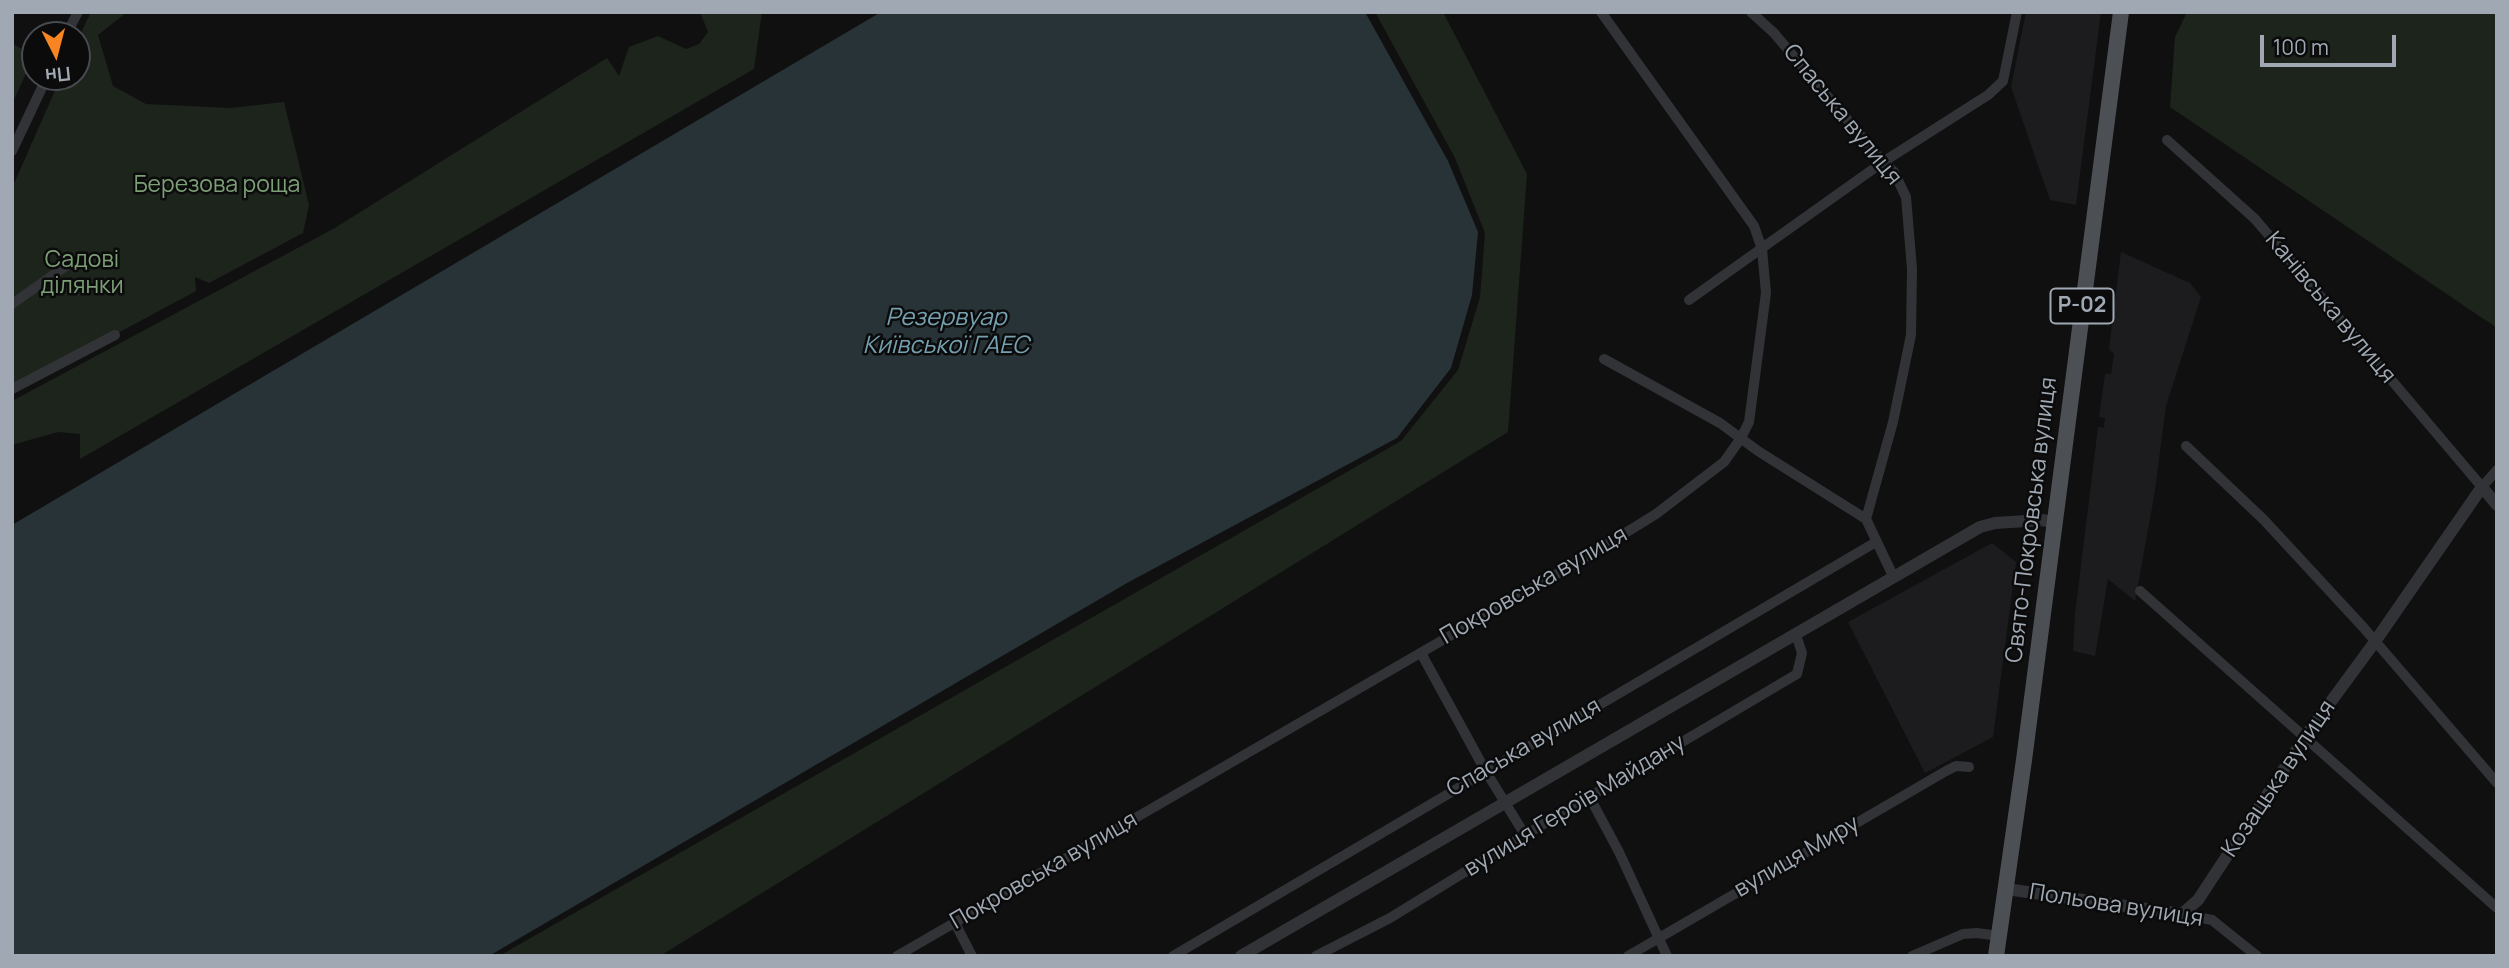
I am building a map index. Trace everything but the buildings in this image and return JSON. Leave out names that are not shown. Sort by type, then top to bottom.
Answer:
[{"type":"main road","name":"Свято-Покровська вулиця","points":[[1996,956],[2121,12]]},
{"type":"street","name":"Покровська вулиця","points":[[897,956],[1593,554],[1656,514],[1724,462],[1749,422],[1766,293],[1762,248],[1754,226],[1601,12]]},
{"type":"street","name":"Спаська вулиця","points":[[1751,12],[1774,33],[1894,172],[1906,197],[1912,269],[1911,335],[1892,422],[1866,519]]},
{"type":"street","points":[[1689,300],[1883,162],[1988,95],[2003,81],[2017,12]]},
{"type":"street","points":[[12,151],[40,91]]},
{"type":"street","name":"Канівська вулиця","points":[[2167,140],[2255,219],[2482,487]]},
{"type":"street","points":[[12,304],[76,258]]},
{"type":"street","points":[[12,389],[115,335]]},
{"type":"street","points":[[1604,359],[1720,423],[1758,451],[1866,519],[1894,578]]},
{"type":"street","points":[[2186,446],[2264,520],[2497,783]]},
{"type":"street","name":"Козацька вулиця","points":[[2182,914],[2199,900],[2305,737],[2482,487],[2497,470]]},
{"type":"street","points":[[2482,487],[2497,505]]},
{"type":"street","name":"Спаська вулиця","points":[[1241,956],[1979,527],[1995,523],[2042,520],[2054,522]]},
{"type":"street","name":"Спаська вулиця","points":[[1173,956],[1876,542]]},
{"type":"street","points":[[2140,591],[2497,908]]},
{"type":"street","name":"вулиця Героїв Майдану","points":[[1316,956],[1390,918],[1589,796],[1797,674],[1801,653],[1796,635]]},
{"type":"street","points":[[1421,653],[1485,771],[1525,835]]},
{"type":"street","name":"вулиця Миру","points":[[1628,956],[1946,771],[1956,766],[1969,767]]},
{"type":"street","points":[[1589,796],[1619,852],[1667,956]]},
{"type":"street","name":"Польова вулиця","points":[[2006,889],[2212,920],[2257,956]]},
{"type":"street","points":[[956,923],[972,956]]},
{"type":"street","points":[[1912,956],[1963,934],[1999,936]]},
{"type":"shaded area","points":[[2026,12],[2101,12],[2076,205],[2050,200],[2011,87]]},
{"type":"shaded area","points":[[2121,252],[2190,283],[2201,297],[2166,406],[2154,497],[2135,601],[2108,579],[2095,656],[2073,651],[2075,614],[2098,427],[2104,428],[2105,418],[2099,417],[2105,374],[2111,374],[2114,354],[2109,349]]},
{"type":"shaded area","points":[[1992,543],[2016,562],[1993,737],[1925,773],[1848,622]]},
{"type":"green space","points":[[91,12],[127,12],[98,35],[113,86],[146,104],[231,108],[284,102],[309,205],[303,233],[209,283],[195,277],[196,291],[12,390],[12,188],[55,91],[91,91],[91,21],[87,21]]},
{"type":"green space","points":[[700,12],[762,12],[754,69],[80,459],[80,434],[58,432],[12,445],[12,401],[333,229],[607,58],[619,76],[629,47],[658,36],[686,49],[699,44],[708,32]]},
{"type":"green space","points":[[1375,12],[1443,12],[1527,174],[1508,432],[660,956],[499,956],[1401,441],[1458,370],[1480,297],[1485,233],[1455,158]]},
{"type":"green space","points":[[2187,12],[2497,12],[2497,328],[2170,107],[2175,37]]},
{"type":"green space","points":[[12,43],[21,48],[21,84],[12,104]]},
{"type":"water","name":"Резервуар Київської ГАЕС","points":[[881,12],[1365,12],[1448,161],[1478,232],[1472,295],[1451,368],[1397,438],[1127,583],[489,956],[12,956],[12,525]]},
{"type":"park label","name":"Березова роща","points":[[217,186]]},
{"type":"park label","name":"Садові ділянки","points":[[82,274]]}]
